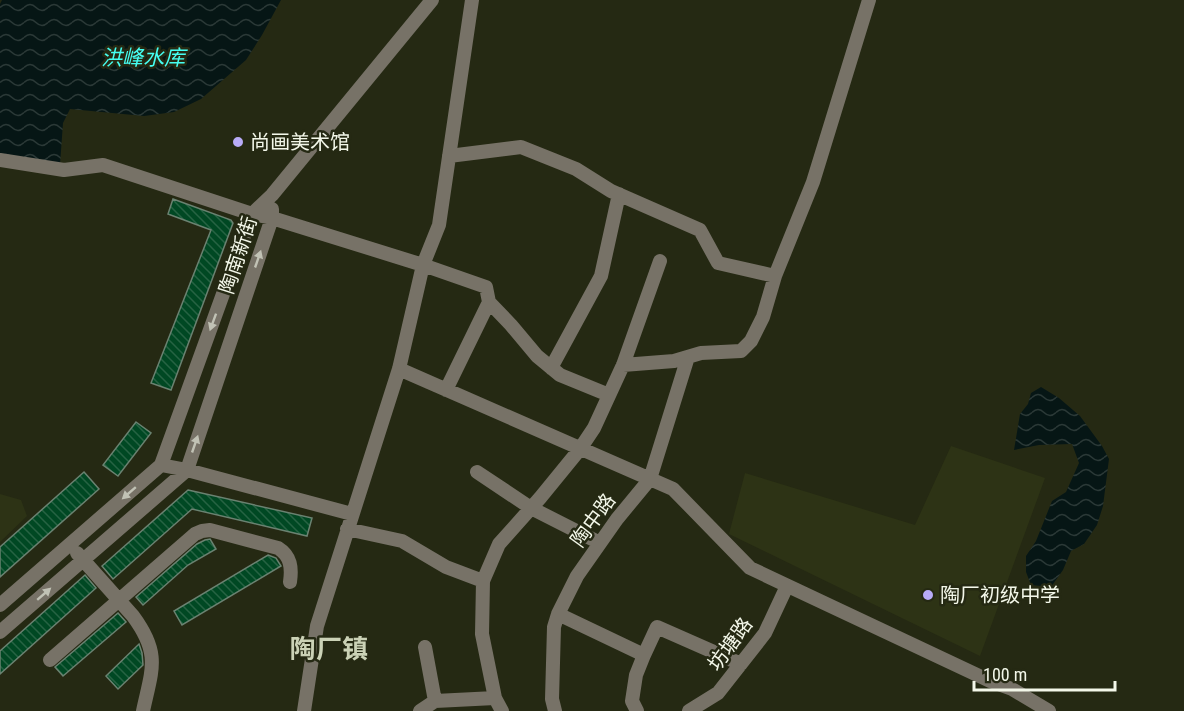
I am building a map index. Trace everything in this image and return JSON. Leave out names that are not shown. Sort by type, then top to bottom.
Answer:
[{"type":"street","points":[[272,195],[432,0]]},
{"type":"street","points":[[304,711],[317,626],[399,369],[423,265],[439,225],[472,0]]},
{"type":"street","points":[[622,365],[674,361],[701,353],[741,351],[751,341],[763,317],[775,276],[813,182],[869,0]]},
{"type":"street","points":[[449,156],[521,147],[576,169],[619,194],[700,230],[718,263],[775,276]]},
{"type":"street","points":[[0,160],[64,170],[103,165],[252,214],[272,218],[423,265],[486,287],[489,302],[537,356],[560,375],[609,395]]},
{"type":"street","points":[[551,368],[601,276],[619,194]]},
{"type":"street","name":"陶南新街","points":[[0,605],[161,465],[252,214],[272,195]]},
{"type":"street","name":"陶南新街","points":[[187,470],[272,218],[272,195]]},
{"type":"street","points":[[502,711],[495,698],[482,634],[483,581],[499,544],[580,449],[594,428],[622,365],[660,261]]},
{"type":"street","points":[[446,390],[489,302]]},
{"type":"street","name":"陶中路","points":[[555,711],[552,699],[554,627],[558,614],[577,576],[616,519],[650,479],[688,357]]},
{"type":"street","points":[[399,369],[673,489],[750,568],[990,681],[1012,689],[1049,711]]},
{"type":"street","points":[[161,465],[352,514]]},
{"type":"street","points":[[0,632],[187,470]]},
{"type":"street","points":[[477,472],[531,508],[600,543]]},
{"type":"street","points":[[347,529],[402,541],[446,567],[483,581]]},
{"type":"street","points":[[50,660],[195,534],[202,531],[210,530],[282,550],[292,569],[290,582]]},
{"type":"street","points":[[70,545],[142,628],[149,643],[153,658],[152,670],[143,711]]},
{"type":"street","name":"坊塘路","points":[[689,711],[718,693],[741,664],[765,633],[787,586]]},
{"type":"street","points":[[558,614],[644,655]]},
{"type":"street","points":[[637,711],[632,701],[636,675],[657,627],[741,664]]},
{"type":"street","points":[[425,647],[435,701]]},
{"type":"street","points":[[420,711],[435,701],[495,698]]},
{"type":"shaded area","name":"陶厂初级中学","points":[[951,446],[1045,478],[980,656],[729,534],[745,473],[915,525]]},
{"type":"shaded area","points":[[0,494],[21,500],[27,516],[0,542]]},
{"type":"water","name":"洪峰水库","points":[[2,0],[281,0],[246,60],[201,99],[174,112],[144,116],[70,109],[63,123],[60,165],[0,154],[0,4]]},
{"type":"water","points":[[1041,387],[1059,398],[1080,416],[1109,459],[1103,506],[1097,525],[1084,544],[1071,551],[1063,570],[1051,587],[1031,585],[1026,572],[1026,556],[1036,541],[1052,501],[1066,492],[1079,463],[1072,444],[1039,445],[1014,450],[1020,414],[1028,404],[1031,393]]},
{"type":"building","points":[[173,199],[231,220],[233,223],[171,390],[151,383],[211,230],[168,214]]},
{"type":"building","points":[[136,422],[151,433],[118,476],[103,465]]},
{"type":"building","points":[[84,472],[99,489],[0,577],[0,547]]},
{"type":"building","points":[[188,490],[312,518],[307,536],[192,509],[113,579],[102,566]]},
{"type":"building","points":[[210,539],[216,549],[188,565],[143,605],[136,597],[197,544]]},
{"type":"building","points":[[268,555],[276,558],[281,566],[182,625],[174,611]]},
{"type":"building","points":[[85,575],[96,588],[0,674],[0,651]]},
{"type":"building","points":[[118,613],[126,622],[63,676],[55,667]]},
{"type":"building","points":[[139,644],[143,665],[118,689],[106,676]]},
{"type":"place","name":"尚画美术馆","points":[[238,142]]},
{"type":"place","name":"陶厂初级中学","points":[[928,595]]},
{"type":"district","name":"陶厂镇","points":[[329,649]]}]
